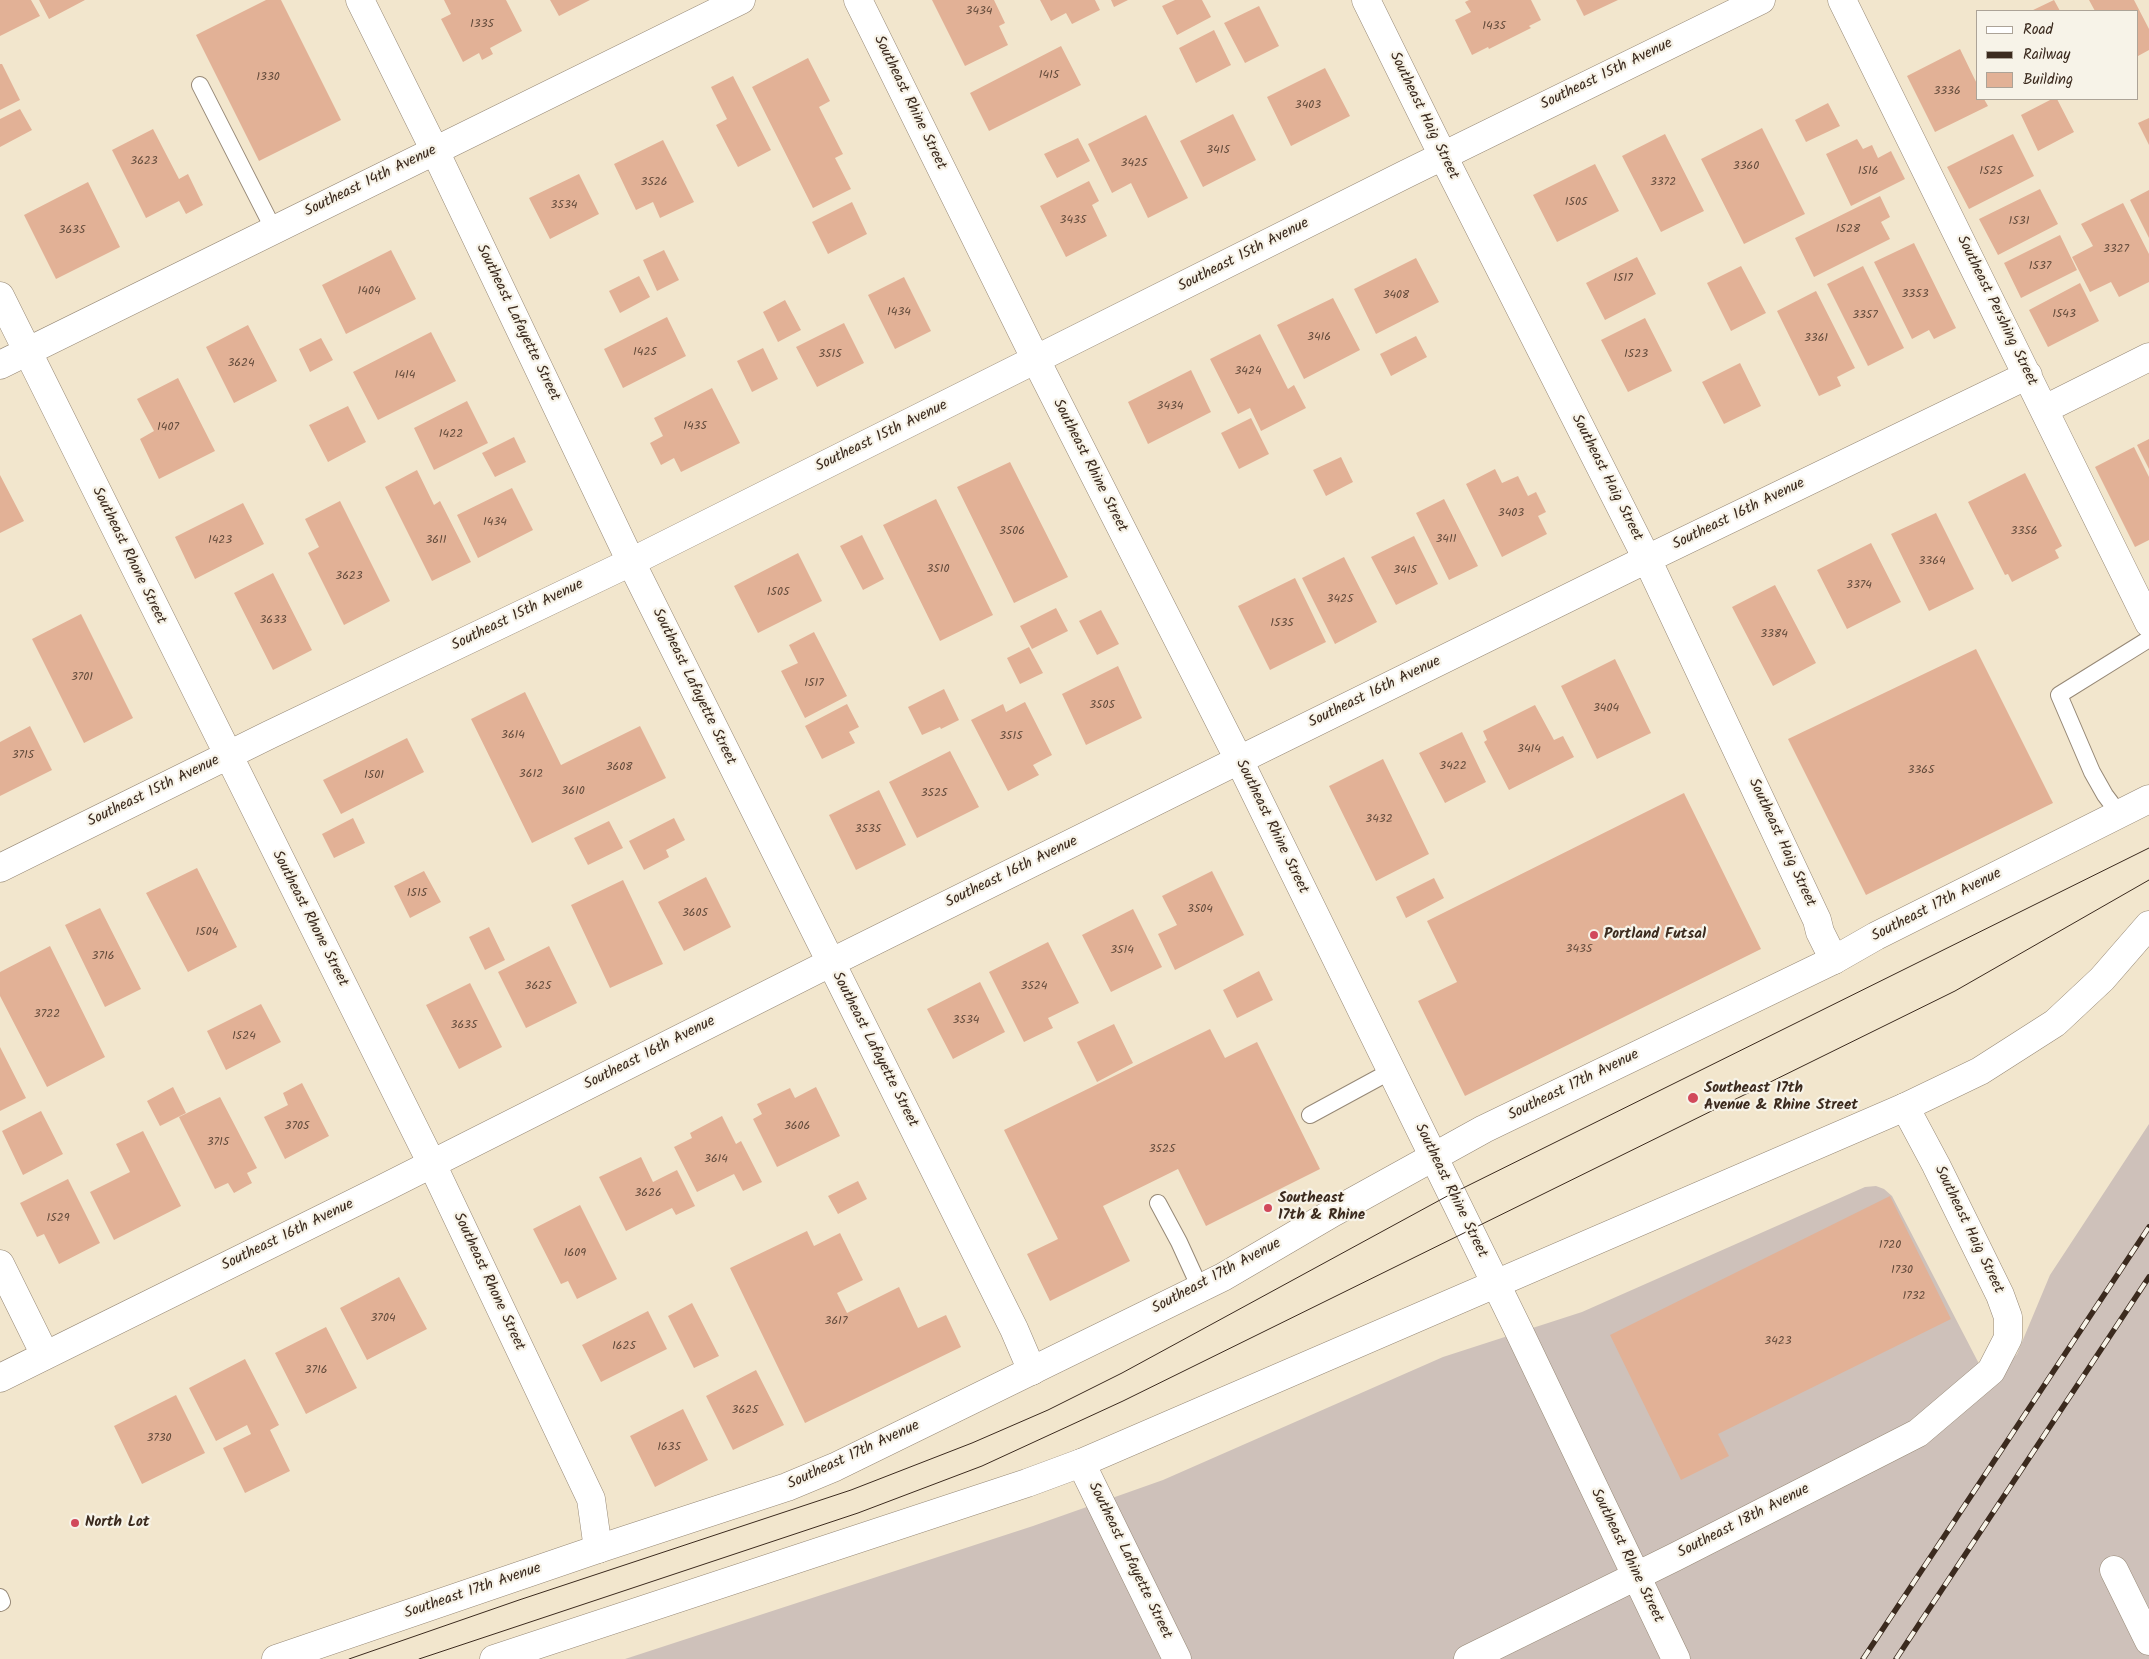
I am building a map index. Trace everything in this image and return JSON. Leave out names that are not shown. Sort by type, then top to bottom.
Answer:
[{"type":"street","name":"Southeast Lafayette Street","points":[[360,0],[435,151],[631,562],[1014,1329],[1032,1371]]},
{"type":"street","name":"Southeast 14th Avenue","points":[[0,365],[741,0]]},
{"type":"street","name":"Southeast Rhine Street","points":[[858,0],[1036,360],[1239,760],[1676,1659]]},
{"type":"street","name":"Southeast Haig Street","points":[[1366,0],[1647,559],[1834,960]]},
{"type":"street","name":"Southeast 15th Avenue","points":[[0,868],[227,756],[631,562],[1443,156],[1761,0]]},
{"type":"street","name":"Southeast Pershing Street","points":[[1850,2],[2149,623]]},
{"type":"street","name":"Southeast Rhone Street","points":[[0,296],[227,756],[432,1164],[591,1499],[598,1549]]},
{"type":"street","points":[[2045,409],[2149,357]]},
{"type":"street","name":"Southeast 16th Avenue","points":[[0,1378],[1239,760],[1647,559],[2028,375]]},
{"type":"street","name":"Southeast 17th Avenue","points":[[276,1659],[795,1484],[835,1467],[1223,1277],[1334,1212],[1484,1129],[1834,960],[1876,936],[2149,798]]},
{"type":"street","points":[[494,1659],[1027,1483],[1081,1463],[1906,1107],[1980,1071],[2054,1023],[2102,979],[2149,925]]},
{"type":"street","name":"Southeast Haig Street","points":[[1906,1107],[2000,1295],[2008,1317],[2008,1338],[2000,1358]]},
{"type":"street","points":[[0,1264],[46,1355]]},
{"type":"street","name":"Southeast 18th Avenue","points":[[1468,1659],[1918,1433],[1991,1371],[2000,1358]]},
{"type":"street","name":"Southeast Lafayette Street","points":[[1081,1463],[1177,1659]]},
{"type":"street","points":[[2114,1570],[2149,1641]]},
{"type":"lane","points":[[200,84],[274,230]]},
{"type":"lane","points":[[2120,814],[2105,795],[2092,772],[2059,695],[2149,638]]},
{"type":"lane","points":[[1310,1115],[1391,1071]]},
{"type":"lane","points":[[1158,1203],[1179,1242],[1200,1288]]},
{"type":"lane","points":[[0,1597],[2,1602],[0,1603]]},
{"type":"shaded area","points":[[2149,1124],[2149,1659],[625,1659],[1033,1526],[1163,1480],[1443,1357],[1582,1312],[1865,1187],[1876,1186],[1884,1189],[1892,1196],[1990,1385],[2017,1354],[2050,1275]]},
{"type":"building","points":[[0,0],[31,0],[40,16],[0,36]]},
{"type":"building","points":[[39,0],[85,0],[49,19]]},
{"type":"building","points":[[266,0],[281,0],[341,120],[259,161],[196,35]]},
{"type":"building","points":[[444,0],[506,0],[522,31],[490,48],[493,54],[482,60],[479,53],[463,62],[441,19],[451,14]]},
{"type":"building","points":[[550,0],[590,0],[559,16]]},
{"type":"building","points":[[932,0],[994,0],[1005,23],[999,26],[1008,45],[965,66]]},
{"type":"building","points":[[1040,0],[1095,0],[1100,10],[1072,24],[1066,13],[1051,21]]},
{"type":"building","points":[[1111,0],[1128,0],[1114,7]]},
{"type":"building","points":[[1175,0],[1202,0],[1211,17],[1177,35],[1162,6]]},
{"type":"building","points":[[1469,0],[1531,0],[1541,20],[1529,26],[1531,28],[1489,49],[1488,47],[1472,55],[1455,20],[1471,12],[1465,2]]},
{"type":"building","points":[[1576,0],[1618,0],[1584,16]]},
{"type":"building","points":[[2054,0],[2059,10],[2033,10]]},
{"type":"building","points":[[2089,0],[2134,0],[2149,29],[2149,50],[2139,55],[2139,10],[2094,10]]},
{"type":"building","points":[[1259,6],[1279,46],[1245,63],[1224,23]]},
{"type":"building","points":[[1214,30],[1231,65],[1196,83],[1179,48]]},
{"type":"building","points":[[1061,46],[1081,85],[989,131],[970,93]]},
{"type":"building","points":[[1960,49],[1976,82],[1976,100],[1985,100],[1988,106],[1935,132],[1907,76]]},
{"type":"building","points":[[808,58],[830,101],[819,107],[843,154],[835,158],[851,189],[813,208],[752,87]]},
{"type":"building","points":[[0,64],[2,64],[20,100],[0,110]]},
{"type":"building","points":[[1325,68],[1350,116],[1291,146],[1267,97]]},
{"type":"building","points":[[733,76],[771,150],[738,167],[716,125],[727,119],[711,87]]},
{"type":"building","points":[[2050,100],[2058,100],[2074,132],[2038,151],[2021,115]]},
{"type":"building","points":[[1828,103],[1840,126],[1806,142],[1795,120]]},
{"type":"building","points":[[20,109],[32,130],[0,147],[0,119]]},
{"type":"building","points":[[1233,114],[1256,160],[1203,187],[1180,141]]},
{"type":"building","points":[[1146,115],[1188,198],[1148,218],[1131,183],[1112,193],[1088,144]]},
{"type":"building","points":[[2149,118],[2149,145],[2138,123]]},
{"type":"building","points":[[1762,128],[1805,214],[1744,244],[1701,159]]},
{"type":"building","points":[[153,129],[179,179],[188,174],[203,205],[186,214],[179,201],[146,218],[112,150]]},
{"type":"building","points":[[1665,134],[1704,211],[1661,232],[1622,156]]},
{"type":"building","points":[[2013,134],[2034,176],[1969,209],[1947,167]]},
{"type":"building","points":[[1078,138],[1090,161],[1057,178],[1044,154]]},
{"type":"building","points":[[1857,139],[1863,149],[1872,145],[1878,158],[1891,151],[1905,179],[1851,206],[1826,154]]},
{"type":"building","points":[[663,140],[694,202],[660,218],[653,202],[636,210],[614,164]]},
{"type":"building","points":[[1595,164],[1619,211],[1557,242],[1533,195]]},
{"type":"building","points":[[579,174],[599,214],[550,239],[529,198]]},
{"type":"building","points":[[1089,181],[1099,201],[1092,205],[1107,236],[1066,257],[1040,206]]},
{"type":"building","points":[[88,182],[120,247],[56,279],[24,215]]},
{"type":"building","points":[[2040,189],[2058,224],[1998,255],[1979,219]]},
{"type":"building","points":[[2149,190],[2149,238],[2130,200]]},
{"type":"building","points":[[1880,196],[1890,217],[1881,222],[1890,239],[1814,277],[1795,238]]},
{"type":"building","points":[[852,202],[867,234],[828,254],[812,222]]},
{"type":"building","points":[[2123,203],[2149,254],[2149,282],[2119,297],[2111,282],[2090,292],[2072,257],[2093,246],[2081,224]]},
{"type":"building","points":[[2060,235],[2077,270],[2021,298],[2004,263]]},
{"type":"building","points":[[1914,243],[1956,328],[1934,339],[1929,330],[1912,339],[1874,262]]},
{"type":"building","points":[[391,250],[416,299],[346,334],[322,285]]},
{"type":"building","points":[[664,250],[679,280],[657,291],[643,260]]},
{"type":"building","points":[[1637,257],[1656,294],[1605,320],[1586,283]]},
{"type":"building","points":[[1416,258],[1439,302],[1376,334],[1354,289]]},
{"type":"building","points":[[1741,266],[1766,313],[1731,331],[1707,283]]},
{"type":"building","points":[[1863,266],[1904,348],[1868,366],[1827,284]]},
{"type":"building","points":[[639,276],[650,297],[620,313],[609,291]]},
{"type":"building","points":[[904,277],[931,331],[895,349],[868,295]]},
{"type":"building","points":[[2080,283],[2099,321],[2048,347],[2029,310]]},
{"type":"building","points":[[1816,291],[1855,368],[1837,377],[1841,386],[1819,396],[1777,311]]},
{"type":"building","points":[[1333,298],[1360,350],[1304,379],[1277,325]]},
{"type":"building","points":[[785,300],[801,330],[778,342],[763,312]]},
{"type":"building","points":[[667,317],[686,356],[623,388],[604,349]]},
{"type":"building","points":[[1645,318],[1672,371],[1628,392],[1601,340]]},
{"type":"building","points":[[844,323],[864,363],[817,387],[796,347]]},
{"type":"building","points":[[248,325],[277,381],[234,403],[206,347]]},
{"type":"building","points":[[431,332],[456,381],[378,420],[353,372]]},
{"type":"building","points":[[1260,334],[1288,389],[1294,385],[1306,408],[1261,431],[1250,408],[1238,414],[1210,359]]},
{"type":"building","points":[[1416,336],[1427,357],[1391,376],[1380,354]]},
{"type":"building","points":[[321,338],[333,360],[310,372],[299,349]]},
{"type":"building","points":[[763,348],[778,379],[752,392],[737,361]]},
{"type":"building","points":[[1740,363],[1761,406],[1724,424],[1702,382]]},
{"type":"building","points":[[1191,370],[1211,412],[1148,444],[1128,402]]},
{"type":"building","points":[[178,378],[215,451],[159,479],[140,439],[154,431],[137,399]]},
{"type":"building","points":[[712,388],[740,443],[681,472],[674,458],[661,465],[650,443],[663,436],[654,418]]},
{"type":"building","points":[[467,401],[488,443],[434,470],[414,428]]},
{"type":"building","points":[[348,406],[366,442],[328,462],[309,425]]},
{"type":"building","points":[[1251,418],[1269,454],[1239,469],[1221,433]]},
{"type":"building","points":[[514,437],[526,462],[495,477],[482,453]]},
{"type":"building","points":[[2149,439],[2149,469],[2137,445]]},
{"type":"building","points":[[2134,447],[2149,477],[2149,540],[2135,547],[2095,467]]},
{"type":"building","points":[[1341,457],[1353,482],[1326,496],[1313,470]]},
{"type":"building","points":[[1010,462],[1068,577],[1014,603],[957,487]]},
{"type":"building","points":[[1495,469],[1502,483],[1518,476],[1528,496],[1536,492],[1546,512],[1538,516],[1547,534],[1502,557],[1466,484]]},
{"type":"building","points":[[417,470],[434,505],[440,501],[471,562],[432,581],[385,487]]},
{"type":"building","points":[[2025,473],[2062,546],[2055,550],[2059,558],[2012,582],[2008,574],[2005,575],[1968,502]]},
{"type":"building","points":[[0,475],[24,521],[0,533]]},
{"type":"building","points":[[512,488],[533,530],[478,558],[457,515]]},
{"type":"building","points":[[936,499],[993,615],[940,641],[883,525]]},
{"type":"building","points":[[1444,499],[1478,566],[1449,580],[1416,513]]},
{"type":"building","points":[[340,501],[390,601],[344,625],[308,553],[319,547],[305,519]]},
{"type":"building","points":[[243,503],[264,544],[195,579],[175,537]]},
{"type":"building","points":[[1936,513],[1974,589],[1929,611],[1891,534]]},
{"type":"building","points":[[862,535],[884,579],[863,590],[840,546]]},
{"type":"building","points":[[1414,536],[1438,584],[1396,605],[1371,557]]},
{"type":"building","points":[[1871,543],[1901,602],[1847,629],[1817,570]]},
{"type":"building","points":[[798,553],[822,601],[758,633],[734,586]]},
{"type":"building","points":[[1344,557],[1377,622],[1335,644],[1302,578]]},
{"type":"building","points":[[273,573],[312,650],[273,670],[234,593]]},
{"type":"building","points":[[1295,578],[1326,642],[1270,670],[1238,606]]},
{"type":"building","points":[[1775,585],[1816,663],[1773,686],[1732,607]]},
{"type":"building","points":[[1056,608],[1068,631],[1032,649],[1020,626]]},
{"type":"building","points":[[1101,610],[1119,644],[1097,655],[1079,621]]},
{"type":"building","points":[[81,614],[133,718],[84,743],[32,639]]},
{"type":"building","points":[[814,632],[847,696],[805,718],[781,671],[798,663],[789,645]]},
{"type":"building","points":[[1029,647],[1043,673],[1020,684],[1007,658]]},
{"type":"building","points":[[1976,649],[2053,803],[1866,895],[1788,739]]},
{"type":"building","points":[[1615,659],[1651,733],[1597,759],[1561,686]]},
{"type":"building","points":[[1118,666],[1142,718],[1086,745],[1062,694]]},
{"type":"building","points":[[944,689],[959,720],[941,729],[940,727],[922,735],[908,707]]},
{"type":"building","points":[[525,692],[561,765],[640,726],[666,778],[532,843],[471,719]]},
{"type":"building","points":[[1025,702],[1052,755],[1033,765],[1039,775],[1008,791],[971,720],[1003,704],[1006,712]]},
{"type":"building","points":[[847,704],[859,727],[849,732],[855,743],[822,759],[805,726]]},
{"type":"building","points":[[1535,705],[1554,740],[1563,736],[1574,757],[1509,790],[1484,742],[1487,740],[1483,731]]},
{"type":"building","points":[[30,726],[52,770],[0,796],[0,742]]},
{"type":"building","points":[[1462,732],[1486,782],[1445,803],[1419,753]]},
{"type":"building","points":[[407,738],[424,772],[341,814],[323,780]]},
{"type":"building","points":[[950,751],[979,807],[917,838],[889,782]]},
{"type":"building","points":[[1383,759],[1429,854],[1376,881],[1329,786]]},
{"type":"building","points":[[879,790],[906,845],[856,870],[829,815]]},
{"type":"building","name":"Portland Futsal","points":[[1684,793],[1761,949],[1465,1096],[1418,1001],[1457,982],[1427,921]]},
{"type":"building","points":[[353,818],[365,843],[334,858],[322,834]]},
{"type":"building","points":[[674,818],[685,840],[666,850],[669,857],[644,870],[629,841]]},
{"type":"building","points":[[609,821],[623,848],[588,865],[574,838]]},
{"type":"building","points":[[197,868],[237,947],[188,972],[146,893]]},
{"type":"building","points":[[424,871],[441,902],[410,918],[394,886]]},
{"type":"building","points":[[1212,871],[1244,935],[1175,970],[1158,934],[1177,925],[1162,896]]},
{"type":"building","points":[[706,877],[731,927],[684,951],[658,902]]},
{"type":"building","points":[[1434,878],[1444,898],[1406,918],[1396,897]]},
{"type":"building","points":[[623,880],[663,964],[610,988],[571,905]]},
{"type":"building","points":[[100,908],[141,989],[105,1007],[65,925]]},
{"type":"building","points":[[1133,909],[1162,967],[1111,992],[1082,935]]},
{"type":"building","points":[[489,927],[505,960],[485,970],[469,937]]},
{"type":"building","points":[[1048,942],[1079,1003],[1048,1018],[1053,1028],[1024,1042],[989,972]]},
{"type":"building","points":[[50,946],[105,1057],[47,1087],[0,996],[0,972]]},
{"type":"building","points":[[549,946],[577,1003],[526,1028],[498,972]]},
{"type":"building","points":[[1259,971],[1273,1000],[1237,1018],[1223,990]]},
{"type":"building","points":[[980,982],[1005,1032],[953,1059],[927,1009]]},
{"type":"building","points":[[470,983],[502,1047],[459,1069],[426,1005]]},
{"type":"building","points":[[261,1004],[281,1042],[226,1070],[207,1031]]},
{"type":"building","points":[[1114,1024],[1133,1063],[1097,1082],[1077,1042]]},
{"type":"building","points":[[1210,1029],[1225,1058],[1257,1042],[1320,1169],[1206,1226],[1178,1169],[1103,1206],[1130,1261],[1050,1301],[1027,1254],[1058,1239],[1004,1130]]},
{"type":"building","points":[[0,1047],[26,1098],[0,1111]]},
{"type":"building","points":[[302,1083],[329,1136],[285,1159],[264,1117],[288,1105],[283,1093]]},
{"type":"building","points":[[173,1087],[186,1113],[160,1126],[147,1101]]},
{"type":"building","points":[[816,1087],[840,1136],[777,1167],[753,1119],[762,1114],[757,1104],[790,1088],[795,1098]]},
{"type":"building","points":[[220,1097],[257,1168],[247,1173],[252,1183],[234,1193],[228,1183],[215,1189],[179,1117]]},
{"type":"building","points":[[41,1111],[63,1154],[23,1175],[2,1131]]},
{"type":"building","points":[[722,1116],[736,1144],[741,1141],[762,1182],[743,1191],[734,1174],[697,1192],[674,1147],[692,1138],[690,1133]]},
{"type":"building","points":[[143,1131],[181,1206],[114,1240],[90,1192],[130,1172],[116,1144]]},
{"type":"building","points":[[641,1157],[653,1182],[677,1170],[695,1206],[676,1215],[672,1208],[626,1231],[599,1177]]},
{"type":"building","points":[[68,1179],[100,1243],[59,1264],[44,1234],[37,1237],[20,1203]]},
{"type":"building","points":[[858,1181],[867,1199],[838,1214],[828,1196]]},
{"type":"building","points":[[1890,1196],[1951,1319],[1718,1434],[1729,1456],[1681,1480],[1610,1335]]},
{"type":"building","points":[[580,1205],[617,1279],[577,1299],[568,1281],[561,1284],[533,1229]]},
{"type":"building","points":[[807,1231],[814,1246],[840,1233],[863,1280],[837,1293],[847,1313],[899,1287],[918,1328],[946,1315],[961,1347],[805,1423],[730,1268]]},
{"type":"building","points":[[399,1277],[427,1329],[367,1360],[340,1308]]},
{"type":"building","points":[[692,1303],[719,1356],[694,1368],[668,1316]]},
{"type":"building","points":[[648,1311],[667,1349],[601,1382],[582,1345]]},
{"type":"building","points":[[326,1327],[357,1388],[306,1414],[275,1353]]},
{"type":"building","points":[[245,1359],[279,1425],[270,1430],[290,1471],[245,1493],[223,1448],[251,1434],[247,1425],[216,1441],[189,1388]]},
{"type":"building","points":[[756,1370],[784,1425],[733,1450],[706,1396]]},
{"type":"building","points":[[176,1395],[205,1453],[142,1484],[114,1426]]},
{"type":"building","points":[[683,1409],[708,1460],[655,1487],[630,1436]]},
{"type":"tram line","points":[[349,1659],[519,1600],[851,1490],[972,1443],[1048,1410],[1122,1373],[1451,1194],[2149,848]]},
{"type":"tram line","points":[[419,1659],[858,1513],[982,1466],[1123,1401],[1955,991],[2149,880]]},
{"type":"railway","points":[[1863,1659],[2149,1227]]},
{"type":"railway","points":[[1896,1659],[2149,1277]]},
{"type":"place","name":"Portland Futsal","points":[[1594,935]]},
{"type":"place","name":"Southeast 17th Avenue & Rhine Street","points":[[1693,1098]]},
{"type":"place","name":"Southeast 17th & Rhine","points":[[1268,1208]]},
{"type":"place","name":"North Lot","points":[[75,1523]]}]
